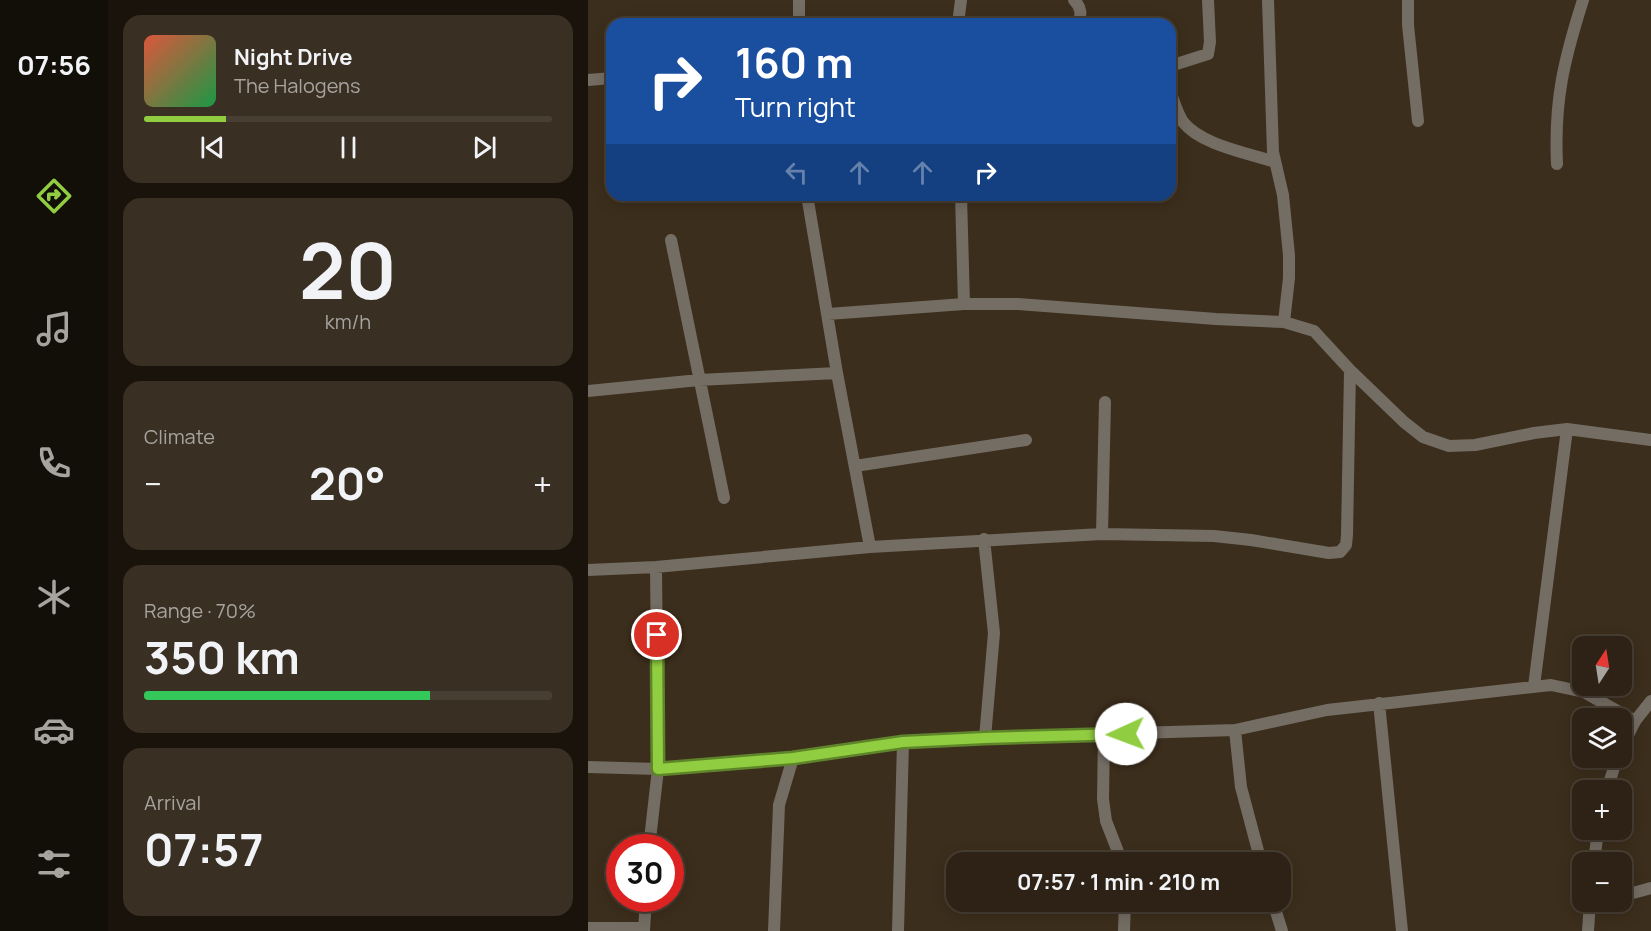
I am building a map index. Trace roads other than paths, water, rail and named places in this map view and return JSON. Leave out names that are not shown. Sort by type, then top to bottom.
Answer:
[{"type":"street","points":[[799,0],[799,18]]},
{"type":"street","points":[[959,18],[961,0]]},
{"type":"street","points":[[1074,0],[1079,5],[1080,18]]},
{"type":"street","points":[[1176,64],[1208,54],[1210,42],[1208,0]]},
{"type":"street","points":[[1268,0],[1274,151],[1283,195],[1288,246],[1289,278],[1284,322]]},
{"type":"street","points":[[1408,0],[1408,25],[1418,121]]},
{"type":"street","points":[[1557,164],[1555,128],[1560,83],[1583,0]]},
{"type":"street","points":[[588,80],[606,78]]},
{"type":"street","points":[[1176,105],[1183,122],[1216,143],[1274,151]]},
{"type":"street","points":[[808,201],[837,373],[870,547]]},
{"type":"street","points":[[961,201],[964,304]]},
{"type":"street","points":[[671,240],[723,498]]},
{"type":"street","points":[[828,314],[964,304],[1018,304],[1284,322],[1314,331],[1350,370],[1404,422],[1424,437],[1449,446],[1475,445],[1534,433],[1568,429],[1651,440]]},
{"type":"street","points":[[588,570],[656,567],[984,539],[1102,534],[1214,536],[1329,553],[1340,552],[1346,545],[1347,535],[1350,370]]},
{"type":"street","points":[[588,391],[699,380],[837,373]]},
{"type":"street","points":[[1102,534],[1105,402]]},
{"type":"street","points":[[1533,686],[1568,429]]},
{"type":"street","points":[[855,466],[1026,440]]},
{"type":"street","points":[[984,539],[994,633],[985,738]]},
{"type":"street","points":[[651,834],[658,769],[656,567]]},
{"type":"street","points":[[588,767],[658,769],[793,758],[903,742],[1235,730],[1327,710],[1533,686],[1569,687],[1584,692],[1635,721]]},
{"type":"street","points":[[1632,727],[1651,701]]},
{"type":"street","points":[[1379,703],[1402,931]]},
{"type":"street","points":[[1235,730],[1241,786],[1258,852]]},
{"type":"street","points":[[1104,735],[1103,799],[1106,821],[1118,852]]},
{"type":"street","points":[[898,931],[903,742]]},
{"type":"street","points":[[774,931],[779,805],[793,758]]},
{"type":"street","points":[[1632,893],[1651,888]]},
{"type":"street","points":[[588,928],[644,930],[645,912]]},
{"type":"street","points":[[1124,931],[1125,912]]},
{"type":"street","points":[[1276,912],[1282,931]]},
{"type":"street","points":[[1588,931],[1591,912]]}]
